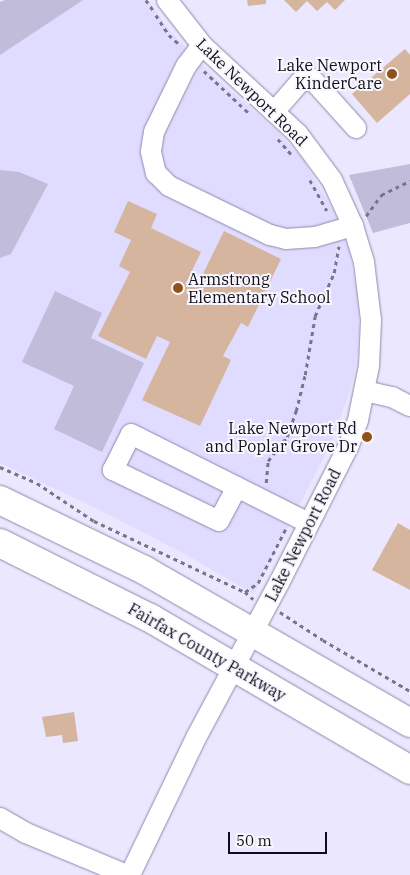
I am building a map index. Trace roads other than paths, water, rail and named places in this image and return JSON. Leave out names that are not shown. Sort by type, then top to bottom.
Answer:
[{"type":"highway","points":[[0,500],[146,571],[410,723]]},
{"type":"highway","name":"Fairfax County Parkway","points":[[0,543],[113,598],[410,770]]},
{"type":"street","name":"Lake Newport Road","points":[[129,875],[233,666],[266,607],[301,519],[349,445],[366,391],[371,320],[369,290],[364,262],[352,226],[332,180],[298,134],[274,112],[197,52],[167,0]]},
{"type":"street","points":[[197,52],[182,74],[154,132],[152,162],[156,173],[169,186],[270,235],[286,239],[306,238],[352,226]]},
{"type":"street","points":[[274,112],[300,82],[312,79],[356,128]]},
{"type":"street","points":[[366,391],[392,397],[410,406]]},
{"type":"street","points":[[237,487],[219,521],[113,470],[131,434],[237,487],[301,519]]},
{"type":"street","points":[[0,818],[26,833],[129,875]]},
{"type":"place","name":"Lake Newport KinderCare","points":[[392,74]]},
{"type":"place","name":"Armstrong Elementary School","points":[[178,288]]},
{"type":"place","name":"Lake Newport Rd and Poplar Grove Dr","points":[[367,437]]}]
